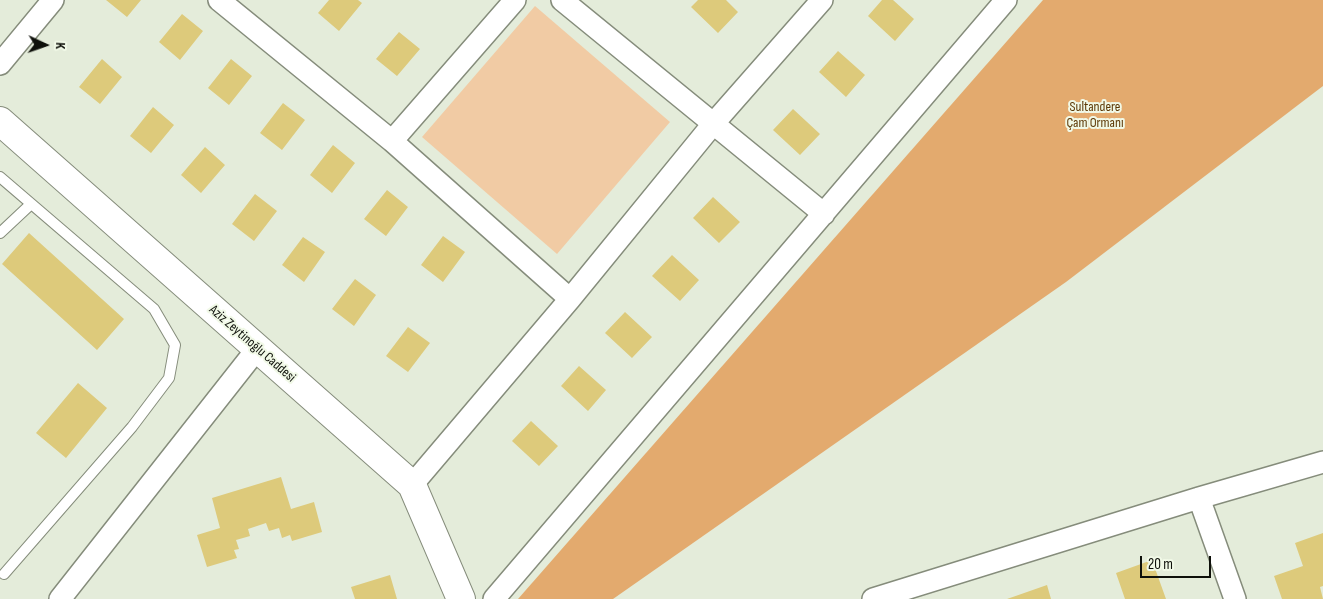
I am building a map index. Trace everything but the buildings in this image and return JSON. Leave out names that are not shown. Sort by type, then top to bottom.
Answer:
[{"type":"main road","name":"Aziz Zeytinoğlu Caddesi","points":[[0,121],[412,485],[461,599]]},
{"type":"street","points":[[0,64],[53,0]]},
{"type":"street","points":[[219,0],[392,141],[570,299]]},
{"type":"street","points":[[392,141],[515,0]]},
{"type":"street","points":[[562,0],[824,214]]},
{"type":"street","points":[[412,485],[570,299],[714,124],[822,0]]},
{"type":"street","points":[[494,599],[1006,0]]},
{"type":"street","points":[[60,599],[257,349]]},
{"type":"street","points":[[873,599],[1323,462]]},
{"type":"street","points":[[1200,498],[1235,599]]},
{"type":"lane","points":[[0,177],[154,309],[175,345],[169,378],[159,392],[132,427],[4,574]]},
{"type":"lane","points":[[0,233],[30,204]]},
{"type":"shaded area","points":[[535,6],[670,122],[557,254],[422,137]]},
{"type":"green space","name":"Sultandere Çam Ormanı","points":[[1043,0],[1323,0],[1323,86],[1066,282],[613,599],[518,599]]}]
